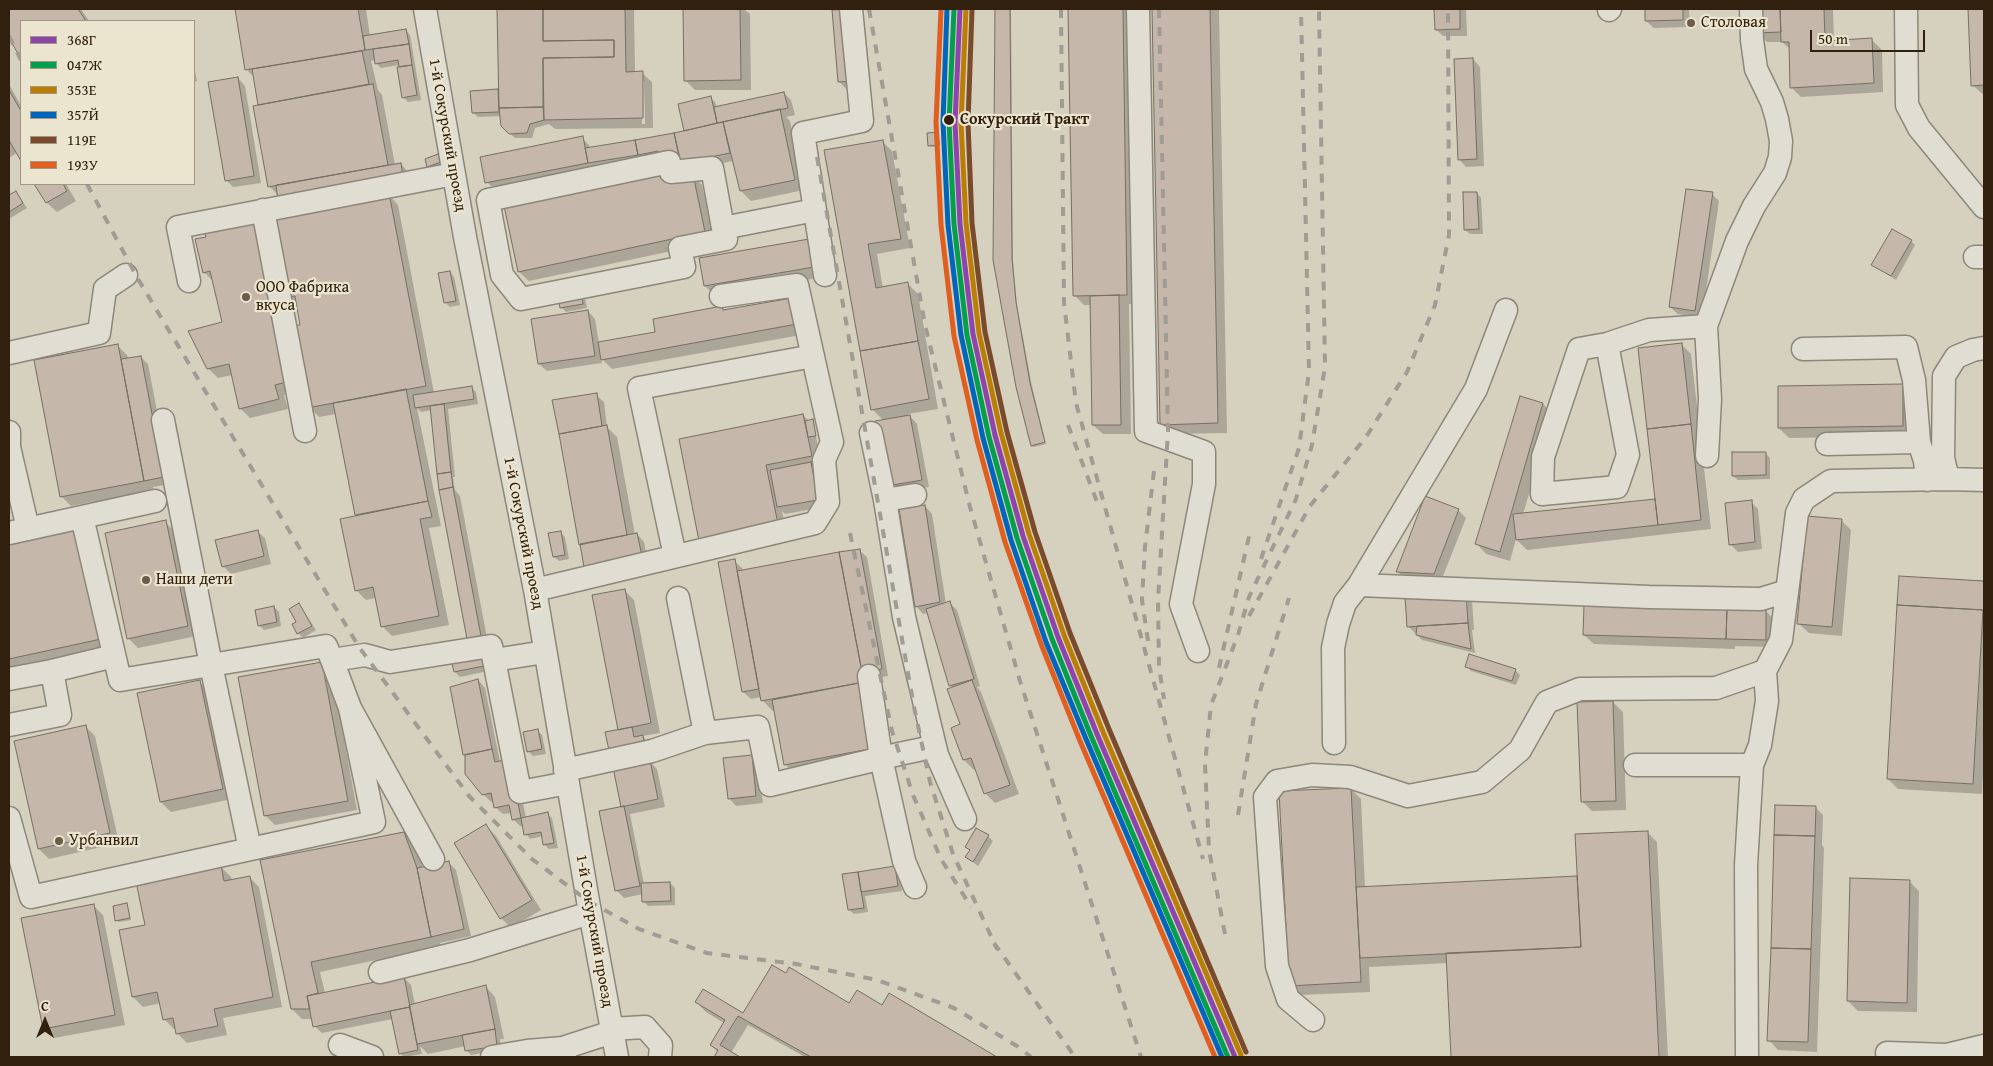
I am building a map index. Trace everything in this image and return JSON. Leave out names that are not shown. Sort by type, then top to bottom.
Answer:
[{"type":"street","name":"1-й Сокурский проезд","points":[[425,9],[454,174],[535,590],[590,913],[617,1057]]},
{"type":"street","points":[[825,275],[802,133],[862,121],[851,9]]},
{"type":"street","points":[[1138,9],[1146,431],[1204,452],[1204,484],[1181,604],[1198,651]]},
{"type":"street","points":[[1707,456],[1710,399],[1706,326],[1737,241],[1754,206],[1775,173],[1780,158],[1781,141],[1777,119],[1772,102],[1756,69],[1752,40],[1751,9]]},
{"type":"street","points":[[1906,9],[1907,105],[1919,128],[1984,207]]},
{"type":"street","points":[[669,162],[671,172],[712,168],[723,228],[726,239],[680,248],[684,267],[521,299],[502,275],[488,200],[669,162]]},
{"type":"street","points":[[189,281],[178,227],[454,174]]},
{"type":"street","points":[[263,210],[305,431]]},
{"type":"street","points":[[723,228],[815,210]]},
{"type":"street","points":[[9,353],[99,333],[105,289],[126,275]]},
{"type":"street","points":[[535,590],[815,523],[828,502],[824,460],[832,442],[797,285],[721,296]]},
{"type":"street","points":[[1334,743],[1333,648],[1345,604],[1476,389],[1506,310]]},
{"type":"street","points":[[1607,344],[1628,455],[1617,487],[1542,494],[1543,457],[1579,349],[1607,344],[1649,330],[1706,326]]},
{"type":"street","points":[[1803,349],[1906,347],[1914,380],[1919,442],[1925,460],[1937,479]]},
{"type":"street","points":[[1937,479],[1943,458],[1944,376],[1956,357],[1984,348]]},
{"type":"street","points":[[675,556],[639,388],[813,356]]},
{"type":"street","points":[[163,420],[211,665],[250,849]]},
{"type":"street","points":[[9,432],[18,531],[155,501]]},
{"type":"street","points":[[871,432],[886,500],[904,616],[935,748],[964,819]]},
{"type":"street","points":[[1827,444],[1919,442]]},
{"type":"street","points":[[1747,1057],[1746,865],[1752,765],[1760,745],[1767,701],[1765,671],[1781,640],[1797,513],[1804,498],[1831,481],[1984,480]]},
{"type":"street","points":[[886,500],[914,495]]},
{"type":"street","points":[[82,517],[120,680],[326,646],[350,708],[433,858]]},
{"type":"street","points":[[1358,585],[1649,597],[1761,599],[1787,591]]},
{"type":"street","points":[[678,598],[705,732]]},
{"type":"street","points":[[332,660],[365,655],[390,662],[491,646],[520,792],[566,776],[652,751],[705,732],[758,727],[770,785],[880,758],[935,748]]},
{"type":"street","points":[[494,660],[545,652]]},
{"type":"street","points":[[9,679],[114,656]]},
{"type":"street","points":[[9,725],[60,715],[52,671]]},
{"type":"street","points":[[1313,1020],[1288,999],[1276,966],[1265,797],[1277,780],[1312,775],[1350,777],[1408,796],[1482,782],[1520,750],[1547,702],[1580,689],[1716,688],[1765,671]]},
{"type":"street","points":[[869,676],[880,758],[904,861],[915,887]]},
{"type":"street","points":[[9,818],[31,897],[374,822],[350,708]]},
{"type":"street","points":[[1635,765],[1752,765]]},
{"type":"street","points":[[380,972],[470,950],[590,913]]},
{"type":"street","points":[[492,1057],[527,1051],[564,1053],[612,1031],[645,1027],[660,1044],[660,1057]]},
{"type":"street","points":[[340,1045],[372,1057]]},
{"type":"street","points":[[1887,1053],[1947,1055],[1984,1046]]},
{"type":"building","points":[[9,9],[78,9],[85,20],[20,20],[20,57],[9,38]]},
{"type":"building","points":[[235,9],[358,9],[365,50],[245,70]]},
{"type":"building","points":[[497,9],[543,9],[543,41],[614,40],[614,57],[543,58],[543,107],[499,108]]},
{"type":"building","points":[[543,9],[625,9],[626,72],[643,71],[643,118],[544,120],[543,58],[614,57],[614,40],[543,41]]},
{"type":"building","points":[[683,9],[740,9],[741,80],[684,81]]},
{"type":"building","points":[[848,9],[854,81],[838,82],[832,10]]},
{"type":"building","points":[[995,9],[1010,9],[1012,258],[1016,302],[1030,383],[1045,442],[1031,446],[1016,387],[993,260]]},
{"type":"building","points":[[1068,9],[1123,9],[1127,295],[1073,296]]},
{"type":"building","points":[[1152,9],[1210,9],[1218,423],[1160,425]]},
{"type":"building","points":[[1434,9],[1460,9],[1460,29],[1435,30]]},
{"type":"building","points":[[1645,9],[1683,9],[1683,20],[1645,21]]},
{"type":"building","points":[[1755,9],[1780,9],[1781,32],[1756,33]]},
{"type":"building","points":[[1780,9],[1824,9],[1825,41],[1872,38],[1874,83],[1790,88],[1789,42],[1781,42]]},
{"type":"building","points":[[1968,9],[1984,9],[1984,85],[1971,86]]},
{"type":"building","points":[[406,29],[409,44],[365,50],[363,36]]},
{"type":"building","points":[[409,44],[412,65],[399,67],[398,60],[375,64],[373,49]]},
{"type":"building","points":[[362,51],[369,84],[258,105],[252,69]]},
{"type":"building","points":[[1473,58],[1477,159],[1458,160],[1454,59]]},
{"type":"building","points":[[412,65],[417,95],[402,98],[397,67]]},
{"type":"building","points":[[238,77],[254,176],[225,181],[208,82]]},
{"type":"building","points":[[373,84],[388,165],[268,187],[253,106]]},
{"type":"building","points":[[498,89],[499,112],[472,113],[470,91]]},
{"type":"building","points":[[9,90],[20,109],[20,159],[9,142]]},
{"type":"building","points":[[784,92],[788,108],[717,123],[714,107]]},
{"type":"building","points":[[711,96],[717,123],[684,131],[678,104]]},
{"type":"building","points":[[543,107],[544,120],[530,124],[527,133],[509,134],[501,126],[499,108]]},
{"type":"building","points":[[780,109],[795,180],[740,191],[723,122]]},
{"type":"building","points":[[723,122],[730,153],[681,163],[674,133]]},
{"type":"building","points":[[938,132],[939,145],[928,146],[927,133]]},
{"type":"building","points":[[674,133],[679,156],[660,159],[658,151],[638,155],[635,140]]},
{"type":"building","points":[[583,136],[588,163],[485,183],[480,157]]},
{"type":"building","points":[[635,140],[638,155],[588,163],[585,148]]},
{"type":"building","points":[[883,140],[901,239],[868,244],[876,288],[908,282],[918,341],[860,351],[824,150]]},
{"type":"building","points":[[438,154],[441,162],[427,167],[425,159]]},
{"type":"building","points":[[401,163],[403,176],[278,201],[276,185]]},
{"type":"building","points":[[663,167],[693,174],[705,232],[518,272],[503,201]]},
{"type":"building","points":[[35,185],[64,185],[67,191],[46,203]]},
{"type":"building","points":[[1686,189],[1713,192],[1695,311],[1669,307]]},
{"type":"building","points":[[16,191],[23,203],[9,212],[9,195]]},
{"type":"building","points":[[1463,192],[1477,192],[1479,229],[1464,230]]},
{"type":"building","points":[[389,193],[426,386],[307,408],[292,326],[300,325],[295,296],[288,297],[273,215]]},
{"type":"building","name":"ООО Фабрика вкуса","points":[[255,215],[290,381],[275,385],[279,399],[239,409],[229,364],[207,369],[188,331],[222,322],[210,271],[203,273],[195,239],[206,237],[203,228]]},
{"type":"building","points":[[1892,229],[1912,240],[1891,276],[1871,265]]},
{"type":"building","points":[[809,239],[814,267],[704,286],[699,258]]},
{"type":"building","points":[[450,271],[456,301],[444,303],[438,273]]},
{"type":"building","points":[[581,292],[583,304],[560,308],[558,296]]},
{"type":"building","points":[[1119,295],[1121,425],[1092,425],[1090,296]]},
{"type":"building","points":[[792,298],[797,324],[601,360],[598,342],[655,332],[653,319],[722,306],[723,310]]},
{"type":"building","points":[[588,310],[595,356],[538,364],[531,319]]},
{"type":"building","points":[[918,341],[929,399],[871,410],[860,351]]},
{"type":"building","points":[[1682,343],[1691,424],[1647,429],[1638,348]]},
{"type":"building","points":[[118,344],[144,481],[60,497],[34,360]]},
{"type":"building","points":[[141,356],[164,477],[144,481],[121,359]]},
{"type":"building","points":[[1903,384],[1903,426],[1778,428],[1778,386]]},
{"type":"building","points":[[472,386],[474,399],[415,408],[413,395]]},
{"type":"building","points":[[406,389],[428,501],[355,515],[333,403]]},
{"type":"building","points":[[597,393],[602,426],[559,434],[552,400]]},
{"type":"building","points":[[1520,396],[1543,403],[1500,552],[1475,544]]},
{"type":"building","points":[[444,404],[451,472],[437,474],[430,406]]},
{"type":"building","points":[[803,414],[812,456],[766,465],[778,524],[699,541],[679,439]]},
{"type":"building","points":[[910,415],[922,480],[887,486],[875,421]]},
{"type":"building","points":[[813,419],[816,436],[808,437],[805,421]]},
{"type":"building","points":[[1691,424],[1701,520],[1658,525],[1647,429]]},
{"type":"building","points":[[607,425],[627,535],[579,545],[559,434]]},
{"type":"building","points":[[1732,452],[1766,452],[1766,475],[1732,476]]},
{"type":"building","points":[[811,462],[818,500],[777,507],[770,470]]},
{"type":"building","points":[[451,472],[453,487],[439,490],[437,474]]},
{"type":"building","points":[[453,487],[481,636],[467,639],[439,490]]},
{"type":"building","points":[[1425,496],[1459,509],[1434,574],[1396,572]]},
{"type":"building","points":[[1655,499],[1658,525],[1516,540],[1513,514]]},
{"type":"building","points":[[1752,500],[1755,542],[1729,545],[1725,503]]},
{"type":"building","points":[[428,501],[432,517],[420,519],[439,616],[381,627],[373,587],[355,591],[340,519]]},
{"type":"building","points":[[925,505],[940,602],[915,607],[899,509]]},
{"type":"building","points":[[1807,516],[1842,519],[1832,627],[1797,624]]},
{"type":"building","points":[[166,520],[188,626],[127,639],[105,533]]},
{"type":"building","points":[[76,530],[101,639],[9,659],[9,545]]},
{"type":"building","points":[[258,530],[264,556],[222,567],[215,540]]},
{"type":"building","points":[[561,531],[565,555],[553,557],[548,533]]},
{"type":"building","points":[[637,533],[642,556],[584,567],[580,544]]},
{"type":"building","points":[[860,549],[882,669],[862,672],[839,552]]},
{"type":"building","points":[[839,552],[864,682],[761,701],[737,571]]},
{"type":"building","points":[[735,559],[759,689],[742,692],[718,562]]},
{"type":"building","points":[[1899,576],[1984,581],[1984,610],[1897,605]]},
{"type":"building","points":[[625,589],[651,723],[618,730],[592,595]]},
{"type":"building","points":[[1466,592],[1468,623],[1407,627],[1405,596]]},
{"type":"building","points":[[950,601],[974,679],[949,686],[926,609]]},
{"type":"building","points":[[299,603],[312,626],[297,634],[292,624],[296,622],[289,609]]},
{"type":"building","points":[[1584,605],[1727,609],[1726,639],[1583,635]]},
{"type":"building","points":[[1897,605],[1983,610],[1973,784],[1887,779]]},
{"type":"building","points":[[274,606],[277,622],[258,626],[255,610]]},
{"type":"building","points":[[1727,609],[1766,610],[1766,640],[1726,639]]},
{"type":"building","points":[[1468,623],[1471,649],[1416,635],[1417,626]]},
{"type":"building","points":[[481,652],[484,666],[454,672],[451,659]]},
{"type":"building","points":[[1469,654],[1516,669],[1512,681],[1465,667]]},
{"type":"building","points":[[322,662],[348,801],[264,816],[238,677]]},
{"type":"building","points":[[478,679],[492,749],[463,755],[450,687]]},
{"type":"building","points":[[200,680],[223,789],[160,802],[137,693]]},
{"type":"building","points":[[972,680],[1010,785],[984,794],[971,758],[963,760],[951,728],[960,724],[947,689]]},
{"type":"building","points":[[864,682],[875,748],[784,765],[772,700]]},
{"type":"building","points":[[1613,701],[1616,801],[1581,802],[1577,702]]},
{"type":"building","points":[[86,725],[110,833],[38,849],[14,741]]},
{"type":"building","points":[[632,727],[634,737],[643,735],[645,748],[610,755],[605,732]]},
{"type":"building","points":[[538,729],[542,749],[527,752],[523,732]]},
{"type":"building","points":[[492,749],[495,762],[509,759],[521,818],[512,820],[509,805],[494,808],[491,793],[482,795],[465,774],[465,755]]},
{"type":"building","points":[[752,755],[756,796],[728,799],[723,758]]},
{"type":"building","points":[[650,760],[658,799],[621,807],[613,767]]},
{"type":"building","points":[[1351,788],[1361,982],[1289,986],[1279,791]]},
{"type":"building","points":[[1775,805],[1816,806],[1815,836],[1774,835]]},
{"type":"building","points":[[624,806],[640,886],[615,891],[599,811]]},
{"type":"building","points":[[548,812],[554,843],[543,845],[541,832],[524,835],[521,818]]},
{"type":"building","points":[[486,824],[532,900],[500,919],[454,843]]},
{"type":"building","points":[[976,828],[989,835],[973,862],[965,857],[970,850],[965,847]]},
{"type":"building","points":[[1648,831],[1659,1057],[1451,1057],[1446,953],[1581,947],[1575,834]]},
{"type":"building","points":[[404,832],[417,868],[431,937],[311,962],[318,993],[307,996],[310,1009],[291,1009],[260,860]]},
{"type":"building","points":[[1774,835],[1815,836],[1811,949],[1771,948]]},
{"type":"building","points":[[449,861],[464,929],[431,937],[417,868]]},
{"type":"building","points":[[221,865],[224,881],[250,876],[273,997],[214,1009],[218,1026],[176,1034],[173,1018],[163,1020],[157,992],[132,997],[119,930],[145,925],[136,882]]},
{"type":"building","points":[[895,866],[898,886],[861,892],[858,872]]},
{"type":"building","points":[[858,872],[864,908],[848,910],[842,874]]},
{"type":"building","points":[[1577,876],[1581,947],[1360,958],[1356,887]]},
{"type":"building","points":[[1850,878],[1910,880],[1907,1003],[1847,1001]]},
{"type":"building","points":[[670,882],[671,901],[642,902],[641,883]]},
{"type":"building","points":[[127,903],[130,918],[115,921],[113,906]]},
{"type":"building","points":[[94,904],[115,1015],[43,1029],[21,918]]},
{"type":"building","points":[[1771,948],[1811,949],[1808,1042],[1767,1041]]},
{"type":"building","points":[[772,965],[786,973],[789,967],[849,1003],[857,990],[882,1005],[889,993],[997,1057],[811,1057],[738,1016],[720,1045],[740,1057],[714,1057],[718,1050],[710,1045],[725,1020],[695,1002],[703,989],[743,1013]]},
{"type":"building","points":[[404,976],[410,1007],[313,1027],[307,996]]},
{"type":"building","points":[[486,985],[495,1029],[417,1044],[409,1005]]},
{"type":"building","points":[[410,1007],[418,1050],[399,1054],[390,1011]]},
{"type":"building","points":[[495,1029],[497,1046],[465,1051],[462,1035]]},
{"type":"railway","points":[[869,9],[925,325],[970,507],[1020,681],[1141,1057]]},
{"type":"railway","points":[[1061,9],[1064,303],[1076,403],[1203,859]]},
{"type":"railway","points":[[1159,9],[1168,431],[1158,601],[1159,667],[1164,699]]},
{"type":"railway","points":[[1261,559],[1299,448],[1309,371],[1301,9]]},
{"type":"railway","points":[[1225,934],[1209,850],[1205,764],[1211,705],[1238,635],[1249,597],[1296,499],[1312,445],[1325,367],[1319,9]]},
{"type":"railway","points":[[1249,616],[1310,506],[1366,437],[1407,372],[1435,305],[1449,235],[1448,9]]},
{"type":"railway","points":[[9,36],[20,58]]},
{"type":"railway","points":[[817,157],[914,707],[930,782],[953,854],[997,949]]},
{"type":"railway","points":[[88,185],[138,279],[359,647],[469,796],[532,859],[588,901],[639,929],[707,953],[796,964],[877,980],[954,1008],[1017,1046],[1031,1057]]},
{"type":"railway","points":[[1068,425],[1097,502]]},
{"type":"railway","points":[[1148,641],[1142,600],[1145,547],[1154,471]]},
{"type":"railway","points":[[1219,668],[1250,532]]},
{"type":"railway","points":[[850,533],[892,731],[913,795],[941,859],[971,907]]},
{"type":"railway","points":[[1238,815],[1256,704],[1289,598]]},
{"type":"railway","points":[[994,943],[1075,1057]]},
{"type":"transit line","name":"193У","points":[[941,9],[936,122],[941,225],[954,336],[977,440],[1005,542],[1041,644],[1080,741],[1215,1057]]},
{"type":"transit line","name":"357Й","points":[[947,9],[943,122],[948,225],[961,335],[983,438],[1011,540],[1046,642],[1222,1057]]},
{"type":"transit line","name":"047Ж","points":[[954,9],[949,123],[954,224],[967,335],[989,437],[1017,538],[1052,639],[1091,736],[1228,1057]]},
{"type":"transit line","name":"368Г","points":[[960,9],[955,123],[960,224],[973,334],[995,435],[1023,536],[1058,637],[1097,734],[1235,1057]]},
{"type":"transit line","name":"353Е","points":[[966,9],[961,123],[966,223],[979,333],[1001,433],[1029,534],[1064,635],[1103,732],[1241,1055]]},
{"type":"transit line","name":"119Е","points":[[972,10],[968,123],[972,223],[985,332],[1007,432],[1035,532],[1070,633],[1246,1052]]},
{"type":"place","name":"Cтоловая","points":[[1691,23]]},
{"type":"place","name":"Сокурский Тракт","points":[[949,120]]},
{"type":"place","name":"ООО Фабрика вкуса","points":[[246,297]]},
{"type":"place","name":"Наши дети","points":[[146,580]]},
{"type":"place","name":"Урбанвил","points":[[59,841]]}]
